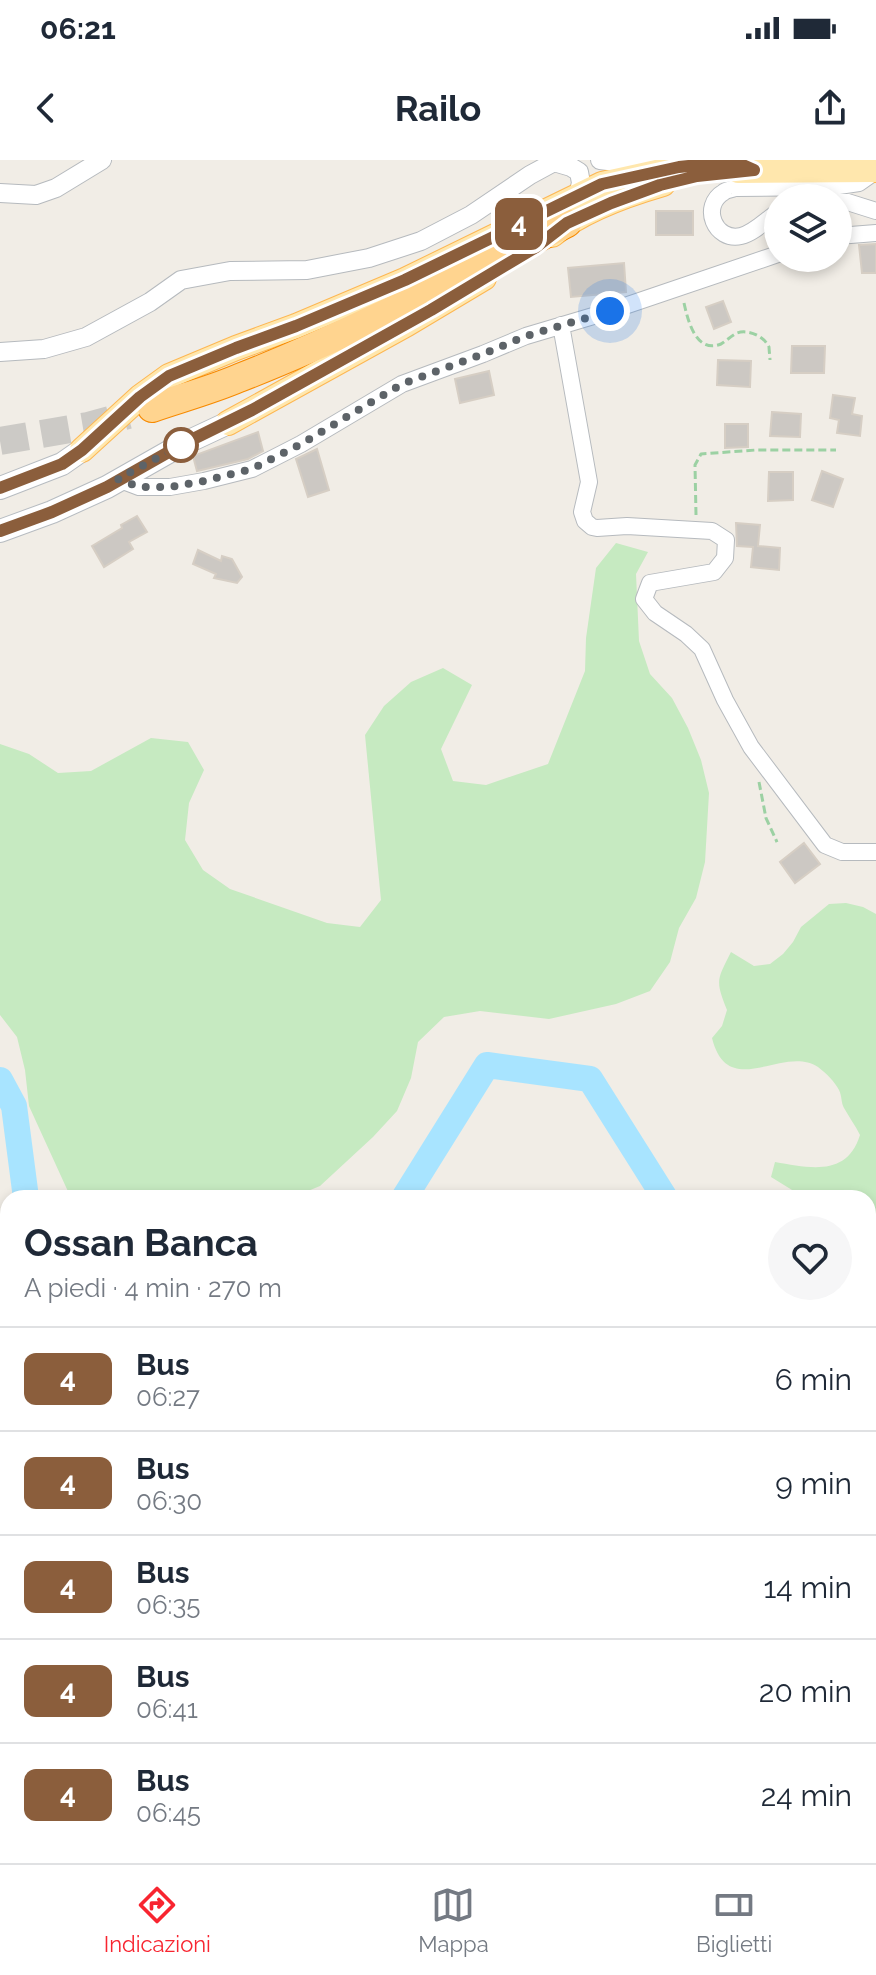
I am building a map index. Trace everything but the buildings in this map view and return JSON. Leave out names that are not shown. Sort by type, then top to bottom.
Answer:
[{"type":"highway","points":[[152,408],[293,356],[567,223]]},
{"type":"main road","points":[[0,488],[62,464],[169,376],[405,280],[602,184],[679,167],[736,162],[876,170]]},
{"type":"main road","points":[[0,531],[107,487],[181,445],[228,423],[407,324],[536,247],[567,223],[660,185],[762,165]]},
{"type":"street","points":[[0,193],[36,195],[56,188],[102,160]]},
{"type":"street","points":[[600,160],[648,167],[679,167]]},
{"type":"street","points":[[0,352],[44,349],[86,337],[150,302],[181,280],[230,271],[307,270],[369,258],[421,241],[471,215],[530,175],[558,161],[579,172],[581,183],[578,195]]},
{"type":"street","points":[[852,184],[859,183],[876,170]]},
{"type":"street","points":[[764,188],[724,191],[712,207],[712,218],[715,226],[727,236],[738,237],[764,222]]},
{"type":"street","points":[[852,203],[876,211]]},
{"type":"street","points":[[852,235],[876,233]]},
{"type":"street","points":[[118,479],[139,487],[170,487],[252,469],[301,444],[402,384],[526,336],[764,259]]},
{"type":"street","points":[[561,325],[589,482],[582,512],[585,521],[597,528],[627,526],[712,531],[726,540],[725,558],[714,572],[650,583],[644,599],[655,613],[702,649],[751,747],[825,845],[842,852],[876,852]]},
{"type":"path","points":[[680,288],[693,334],[703,344],[718,345],[739,332],[751,332],[762,338],[769,348],[770,360]]},
{"type":"path","points":[[696,530],[695,465],[701,454],[745,450],[836,450]]},
{"type":"path","points":[[751,747],[766,818],[777,842]]},
{"type":"green space","points":[[616,543],[648,552],[636,574],[639,641],[650,674],[672,698],[688,728],[701,760],[709,793],[705,862],[696,898],[679,928],[670,962],[650,991],[616,1004],[549,1019],[480,1011],[444,1017],[418,1042],[411,1078],[397,1111],[320,1186],[310,1190],[67,1190],[29,1106],[17,1037],[0,1015],[0,744],[29,754],[58,773],[91,771],[151,738],[188,742],[204,770],[189,803],[185,840],[203,870],[230,889],[327,923],[360,927],[381,900],[365,735],[384,706],[411,682],[443,668],[472,685],[441,749],[453,781],[486,785],[548,764],[585,671],[586,638],[596,568]]},
{"type":"green space","points":[[846,903],[876,914],[876,1190],[792,1190],[771,1177],[775,1162],[814,1167],[837,1164],[854,1148],[860,1135],[844,1108],[840,1092],[818,1067],[804,1062],[743,1069],[730,1066],[720,1057],[712,1038],[722,1026],[727,1010],[719,980],[731,952],[754,966],[770,964],[783,954],[801,927],[829,904]]},
{"type":"waterway","points":[[409,1190],[487,1065],[590,1079],[660,1190]]},
{"type":"waterway","points":[[0,1080],[14,1106],[25,1190]]},
{"type":"tunnel","points":[[0,441],[88,426],[128,415]]},
{"type":"bus line","name":"4","points":[[0,488],[62,464],[169,376],[405,280],[602,184],[679,167],[717,163],[736,162],[754,170],[697,176],[660,185],[567,223],[536,247],[431,310],[252,410],[107,487],[0,531]]},
{"type":"route","points":[[181,445],[118,479],[139,487],[170,487],[252,469],[301,444],[402,384],[526,336],[610,311]]}]
